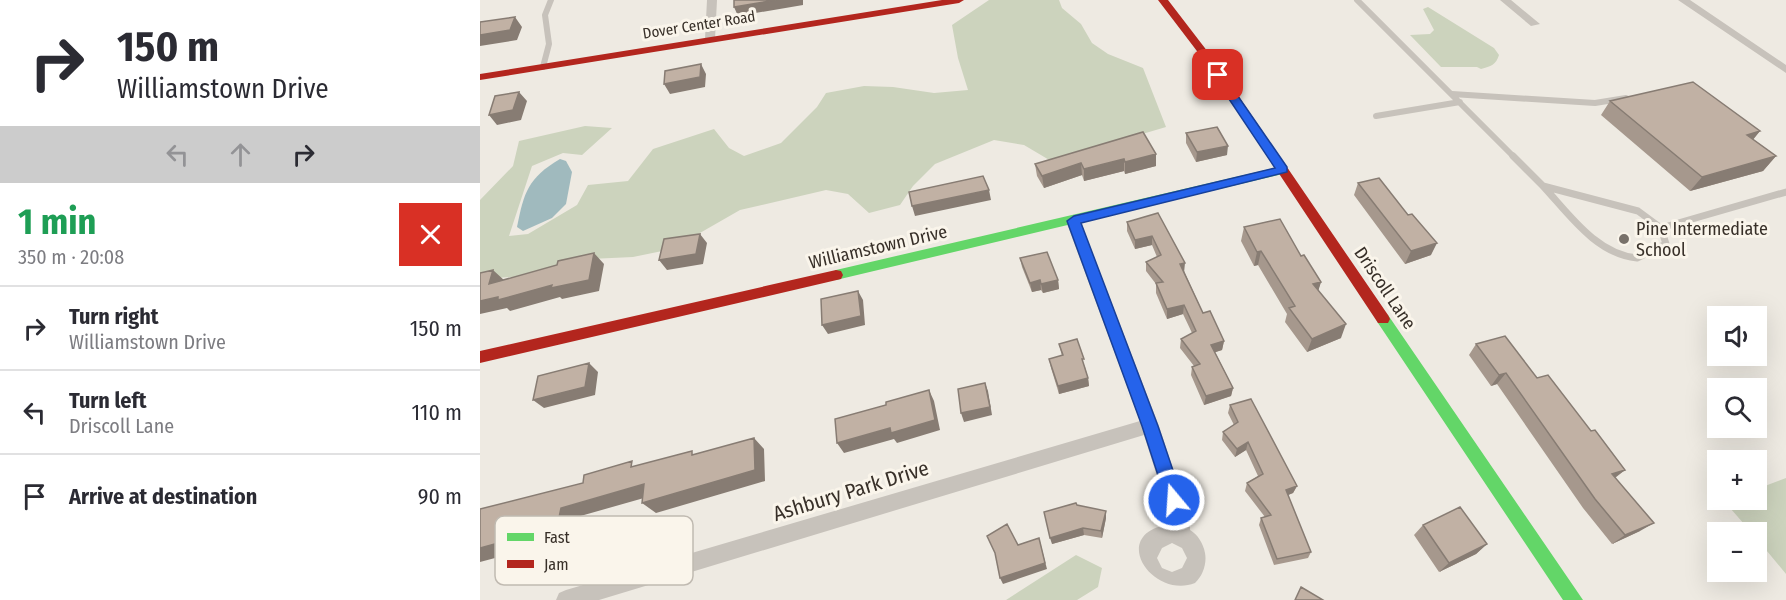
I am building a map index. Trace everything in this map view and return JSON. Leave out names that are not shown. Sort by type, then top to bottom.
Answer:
[{"type":"street","points":[[710,39],[712,0]]},
{"type":"street","name":"Dover Center Road","points":[[480,77],[959,0]]},
{"type":"street","name":"Driscoll Lane","points":[[1163,0],[1186,35],[1207,58],[1574,600]]},
{"type":"street","points":[[1505,0],[1534,24]]},
{"type":"street","points":[[1683,0],[1786,70]]},
{"type":"street","name":"Williamstown Drive","points":[[480,357],[1074,221],[1283,170]]},
{"type":"street","points":[[1074,221],[1150,426],[1181,522],[1181,536]]},
{"type":"street","name":"Ashbury Park Drive","points":[[693,562],[1150,426]]},
{"type":"street","name":"Ashbury Park Drive","points":[[566,600],[616,585]]},
{"type":"lane","points":[[543,67],[549,44],[545,15],[551,0]]},
{"type":"lane","points":[[1357,0],[1589,234],[1617,255],[1636,258],[1653,253],[1666,244],[1661,228],[1638,211],[1543,186]]},
{"type":"lane","points":[[1452,94],[1595,104],[1634,96]]},
{"type":"lane","points":[[1376,116],[1460,102]]},
{"type":"lane","points":[[1661,228],[1786,192]]},
{"type":"green space","points":[[989,0],[1059,0],[1062,8],[1081,24],[1092,43],[1108,54],[1143,68],[1166,127],[1051,161],[1024,145],[994,140],[935,164],[913,186],[900,205],[869,213],[848,194],[826,190],[740,210],[672,249],[633,257],[590,259],[542,275],[480,279],[480,200],[513,166],[519,141],[585,126],[612,128],[582,155],[563,153],[532,166],[509,236],[528,234],[577,205],[588,185],[628,181],[653,149],[714,129],[729,148],[744,156],[781,143],[817,107],[826,93],[864,86],[893,87],[934,93],[968,90],[958,58],[952,25]]},
{"type":"green space","points":[[1428,7],[1494,48],[1499,55],[1495,63],[1481,69],[1441,67],[1410,35],[1430,34],[1434,30],[1423,9]]},
{"type":"green space","points":[[1786,478],[1786,574],[1767,551],[1767,522],[1742,522],[1732,510],[1767,510],[1767,485]]},
{"type":"green space","points":[[1076,555],[1102,568],[1098,587],[1077,600],[1006,600]]},
{"type":"water","points":[[560,159],[566,161],[572,172],[566,204],[552,218],[523,231],[517,227],[522,204],[529,187],[541,173]]},
{"type":"building","points":[[734,0],[776,0],[734,7]]},
{"type":"building","points":[[515,17],[510,30],[480,35],[480,22]]},
{"type":"building","points":[[701,64],[700,77],[664,84],[665,71]]},
{"type":"building","points":[[1693,82],[1760,131],[1747,135],[1776,156],[1702,177],[1610,101]]},
{"type":"building","points":[[519,92],[513,110],[489,115],[495,96]]},
{"type":"building","points":[[1217,127],[1228,146],[1197,152],[1186,133]]},
{"type":"building","points":[[1143,132],[1156,154],[1084,169],[1081,163],[1042,176],[1035,164]]},
{"type":"building","points":[[983,176],[989,190],[912,206],[909,192]]},
{"type":"building","points":[[1379,178],[1408,215],[1412,214],[1437,243],[1411,251],[1358,183]]},
{"type":"building","points":[[1158,213],[1185,263],[1180,264],[1203,313],[1210,311],[1224,341],[1211,345],[1233,388],[1206,396],[1192,367],[1200,364],[1181,339],[1196,331],[1184,305],[1167,309],[1156,283],[1163,282],[1146,262],[1161,255],[1152,236],[1135,240],[1127,222]]},
{"type":"building","points":[[1280,219],[1301,256],[1304,255],[1321,282],[1313,284],[1346,324],[1312,339],[1289,308],[1295,306],[1261,251],[1257,252],[1244,227]]},
{"type":"building","points":[[700,234],[696,254],[659,260],[664,239]]},
{"type":"building","points":[[1047,252],[1058,280],[1041,284],[1040,280],[1030,283],[1020,258]]},
{"type":"building","points":[[594,253],[589,280],[551,288],[552,285],[498,300],[498,297],[480,301],[480,273],[493,270],[489,284],[557,265],[558,261]]},
{"type":"building","points":[[858,291],[861,316],[822,325],[821,299]]},
{"type":"building","points":[[1505,336],[1537,378],[1548,375],[1591,431],[1595,430],[1625,470],[1612,474],[1654,523],[1625,535],[1595,499],[1506,373],[1499,375],[1476,344]]},
{"type":"building","points":[[1077,339],[1088,378],[1058,386],[1049,359],[1063,355],[1059,344]]},
{"type":"building","points":[[589,363],[585,387],[533,400],[538,376]]},
{"type":"building","points":[[985,383],[990,407],[961,413],[958,389]]},
{"type":"building","points":[[929,390],[935,420],[891,433],[890,428],[837,443],[835,419]]},
{"type":"building","points":[[1251,399],[1297,486],[1286,490],[1311,552],[1277,559],[1261,518],[1271,515],[1247,483],[1263,474],[1248,442],[1237,449],[1223,432],[1238,422],[1230,405]]},
{"type":"building","points":[[754,438],[755,470],[642,503],[644,484],[561,508],[559,516],[495,516],[495,544],[480,548],[480,509],[583,483],[584,475],[632,461],[631,467],[692,451],[692,455]]},
{"type":"building","points":[[1076,503],[1106,511],[1101,531],[1083,528],[1050,538],[1044,512]]},
{"type":"building","points":[[1460,507],[1487,544],[1449,563],[1423,525]]},
{"type":"building","points":[[1007,524],[1018,545],[1039,538],[1045,563],[1000,578],[995,553],[987,536]]},
{"type":"building","points":[[1301,587],[1323,600],[1295,600]]},
{"type":"traffic: fast","points":[[836,275],[1283,170]]},
{"type":"traffic: fast","points":[[1383,319],[1574,600]]},
{"type":"traffic: jam","points":[[480,77],[959,0]]},
{"type":"traffic: jam","points":[[1163,0],[1207,58],[1383,319]]},
{"type":"traffic: jam","points":[[480,357],[836,275]]},
{"type":"place","name":"Pine Intermediate School","points":[[1624,239]]},
{"type":"route","points":[[1174,500],[1150,426],[1074,221],[1283,170],[1218,75]]}]
